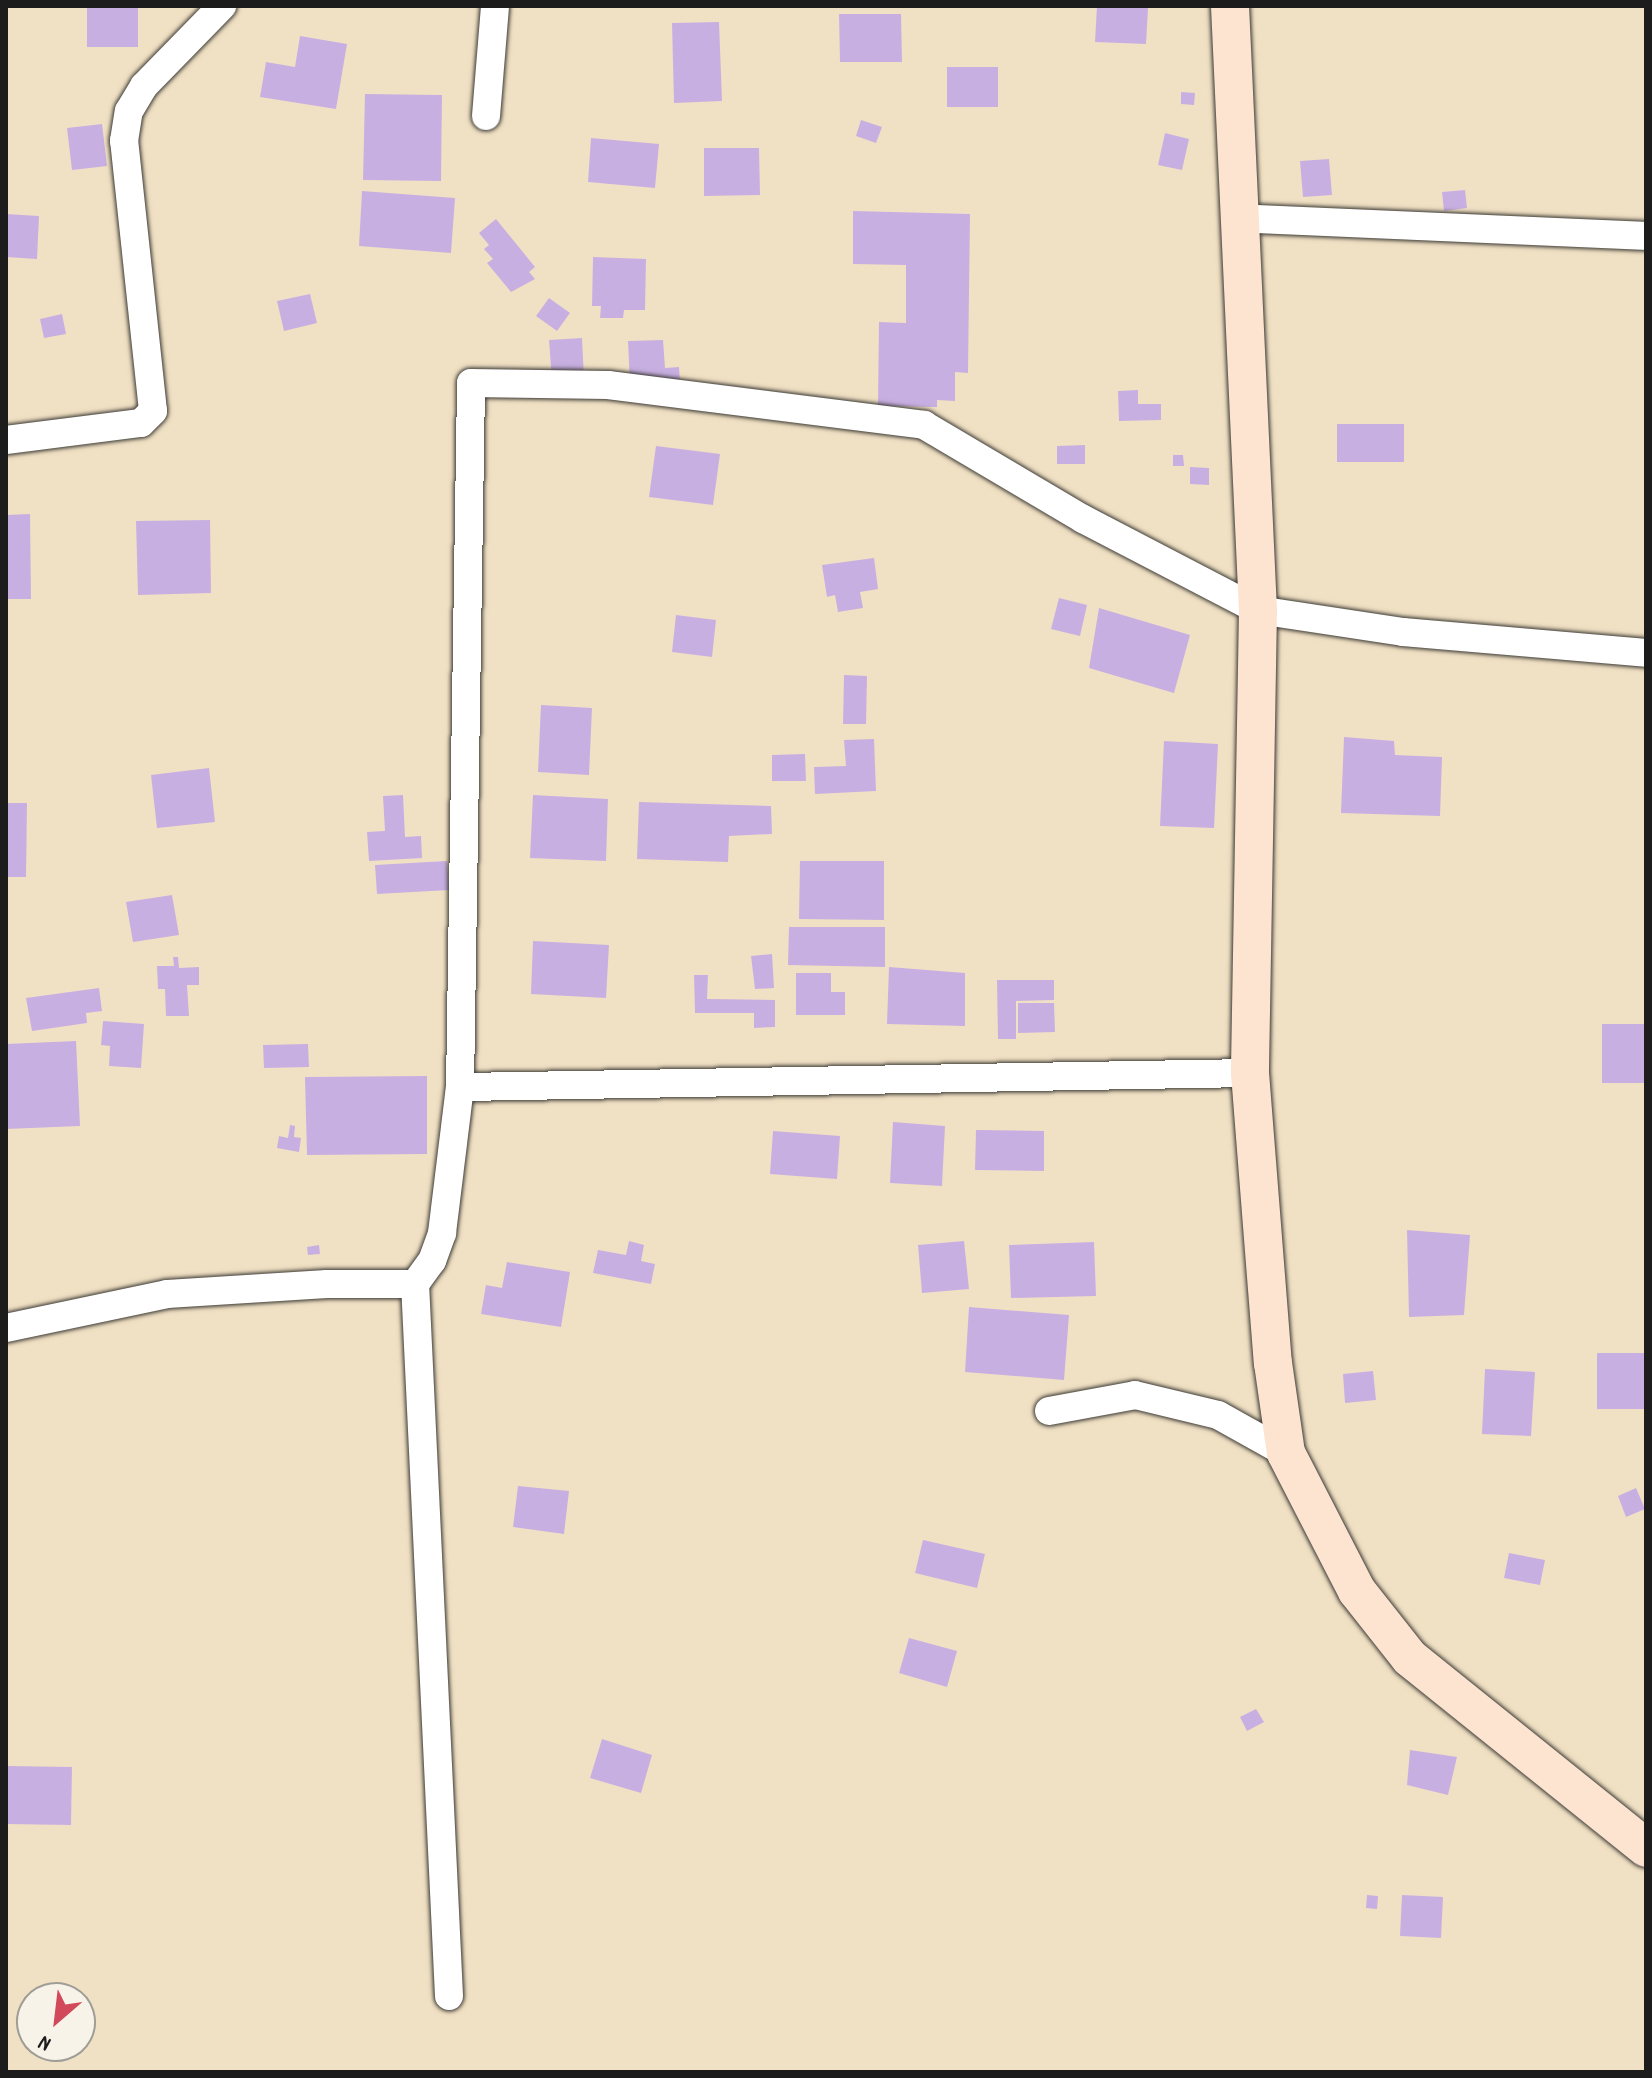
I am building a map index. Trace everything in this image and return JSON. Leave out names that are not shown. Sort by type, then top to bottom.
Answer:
[{"type":"main road","points":[[1230,6],[1236,218],[1258,610],[1250,1073],[1273,1363],[1286,1453],[1357,1591],[1410,1658],[1646,1848]]},
{"type":"street","points":[[6,440],[141,423],[153,411],[124,141],[129,111],[144,86],[222,6]]},
{"type":"street","points":[[486,116],[495,6]]},
{"type":"street","points":[[1236,218],[1646,236]]},
{"type":"street","points":[[449,1996],[415,1284],[432,1261],[442,1233],[460,1087],[471,383],[608,385],[924,425],[1083,519],[1258,610],[1403,632],[1646,653]]},
{"type":"street","points":[[460,1087],[1250,1073]]},
{"type":"street","points":[[6,1328],[167,1294],[327,1284],[415,1284]]},
{"type":"street","points":[[1049,1411],[1135,1395],[1218,1415],[1286,1453]]},
{"type":"building","points":[[87,6],[138,6],[138,47],[87,47]]},
{"type":"building","points":[[1097,6],[1148,8],[1146,44],[1095,42]]},
{"type":"building","points":[[839,14],[901,14],[902,62],[840,62]]},
{"type":"building","points":[[719,22],[722,101],[674,103],[672,23]]},
{"type":"building","points":[[300,36],[347,44],[336,109],[260,97],[266,62],[295,67]]},
{"type":"building","points":[[947,67],[998,67],[998,107],[947,107]]},
{"type":"building","points":[[1181,92],[1195,93],[1194,105],[1181,104]]},
{"type":"building","points":[[365,94],[442,95],[441,181],[363,180]]},
{"type":"building","points":[[861,120],[882,127],[876,143],[856,136]]},
{"type":"building","points":[[102,124],[107,166],[72,170],[67,128]]},
{"type":"building","points":[[1165,133],[1189,139],[1182,170],[1158,165]]},
{"type":"building","points":[[591,138],[659,144],[655,188],[588,182]]},
{"type":"building","points":[[704,148],[759,148],[760,195],[704,196]]},
{"type":"building","points":[[1329,159],[1332,195],[1303,197],[1300,161]]},
{"type":"building","points":[[1465,190],[1467,208],[1444,211],[1442,192]]},
{"type":"building","points":[[362,191],[455,198],[451,253],[359,246]]},
{"type":"building","points":[[853,211],[970,214],[968,373],[955,372],[955,401],[937,400],[937,407],[878,406],[879,322],[906,323],[906,265],[853,264]]},
{"type":"building","points":[[6,214],[39,216],[37,259],[6,257]]},
{"type":"building","points":[[496,219],[535,267],[529,272],[535,279],[511,292],[487,263],[493,259],[484,249],[489,245],[479,233]]},
{"type":"building","points":[[593,257],[646,259],[645,310],[624,310],[623,318],[600,318],[601,306],[592,306]]},
{"type":"building","points":[[310,294],[317,323],[284,331],[277,301]]},
{"type":"building","points":[[549,298],[570,313],[557,331],[536,316]]},
{"type":"building","points":[[62,314],[66,334],[44,338],[40,319]]},
{"type":"building","points":[[582,338],[584,379],[552,380],[549,340]]},
{"type":"building","points":[[663,340],[665,368],[679,367],[680,382],[630,384],[628,341]]},
{"type":"building","points":[[1138,390],[1138,404],[1161,404],[1161,420],[1119,421],[1118,391]]},
{"type":"building","points":[[1337,424],[1404,424],[1404,462],[1337,462]]},
{"type":"building","points":[[1085,445],[1085,464],[1057,464],[1057,446]]},
{"type":"building","points":[[656,446],[720,454],[713,505],[649,497]]},
{"type":"building","points":[[1173,455],[1183,455],[1184,466],[1173,466]]},
{"type":"building","points":[[1190,467],[1209,468],[1209,485],[1190,484]]},
{"type":"building","points":[[30,514],[31,599],[6,599],[6,515]]},
{"type":"building","points":[[210,520],[211,593],[138,595],[136,521]]},
{"type":"building","points":[[874,558],[878,589],[860,592],[863,608],[838,612],[835,595],[827,597],[822,565]]},
{"type":"building","points":[[1059,598],[1087,605],[1080,636],[1051,629]]},
{"type":"building","points":[[1099,608],[1190,635],[1174,693],[1089,668]]},
{"type":"building","points":[[676,615],[716,620],[712,657],[672,652]]},
{"type":"building","points":[[844,675],[867,676],[866,724],[843,724]]},
{"type":"building","points":[[541,705],[592,708],[589,775],[538,772]]},
{"type":"building","points":[[1344,737],[1394,741],[1395,755],[1442,757],[1440,816],[1341,813]]},
{"type":"building","points":[[874,739],[876,791],[815,794],[814,767],[846,766],[844,740]]},
{"type":"building","points":[[1164,741],[1218,744],[1214,828],[1160,826]]},
{"type":"building","points":[[805,754],[806,781],[772,781],[772,755]]},
{"type":"building","points":[[209,768],[215,822],[157,828],[151,775]]},
{"type":"building","points":[[403,795],[405,837],[421,836],[422,858],[369,861],[367,832],[385,831],[383,796]]},
{"type":"building","points":[[533,795],[608,799],[606,861],[530,858]]},
{"type":"building","points":[[639,802],[771,806],[772,834],[729,836],[728,862],[637,859]]},
{"type":"building","points":[[6,803],[27,803],[26,877],[6,877]]},
{"type":"building","points":[[447,861],[449,890],[377,894],[375,865]]},
{"type":"building","points":[[800,861],[884,861],[884,920],[799,919]]},
{"type":"building","points":[[172,895],[179,935],[133,942],[126,902]]},
{"type":"building","points":[[789,927],[885,927],[885,967],[788,965]]},
{"type":"building","points":[[533,941],[609,945],[606,998],[531,994]]},
{"type":"building","points":[[772,954],[774,988],[755,989],[751,956]]},
{"type":"building","points":[[173,957],[178,957],[179,968],[199,967],[199,985],[187,985],[189,1016],[166,1016],[165,989],[158,989],[157,966],[174,966]]},
{"type":"building","points":[[889,967],[965,973],[965,1026],[887,1024]]},
{"type":"building","points":[[796,973],[831,973],[831,992],[845,992],[845,1015],[796,1015]]},
{"type":"building","points":[[694,975],[708,975],[707,999],[775,1000],[775,1027],[754,1028],[754,1013],[695,1013]]},
{"type":"building","points":[[997,980],[1054,980],[1054,1000],[1016,1001],[1016,1039],[998,1039]]},
{"type":"building","points":[[99,988],[102,1011],[86,1013],[87,1023],[32,1031],[26,998]]},
{"type":"building","points":[[1018,1003],[1054,1003],[1055,1032],[1018,1033]]},
{"type":"building","points":[[103,1021],[144,1024],[141,1068],[109,1066],[110,1046],[101,1045]]},
{"type":"building","points":[[1602,1024],[1646,1024],[1646,1083],[1602,1083]]},
{"type":"building","points":[[76,1041],[80,1126],[6,1129],[6,1044]]},
{"type":"building","points":[[308,1044],[309,1067],[264,1068],[263,1045]]},
{"type":"building","points":[[427,1076],[427,1154],[307,1155],[305,1077]]},
{"type":"building","points":[[893,1122],[945,1126],[942,1186],[890,1183]]},
{"type":"building","points":[[290,1125],[295,1126],[294,1137],[301,1138],[299,1152],[277,1148],[279,1136],[288,1138]]},
{"type":"building","points":[[976,1130],[1044,1131],[1044,1171],[975,1170]]},
{"type":"building","points":[[773,1131],[840,1136],[837,1179],[770,1174]]},
{"type":"building","points":[[1407,1230],[1470,1235],[1464,1315],[1409,1317]]},
{"type":"building","points":[[629,1241],[644,1245],[641,1261],[655,1264],[651,1284],[593,1273],[598,1250],[626,1255]]},
{"type":"building","points":[[964,1241],[969,1289],[922,1293],[918,1245]]},
{"type":"building","points":[[1094,1242],[1096,1296],[1011,1298],[1009,1245]]},
{"type":"building","points":[[319,1245],[320,1254],[308,1255],[307,1247]]},
{"type":"building","points":[[507,1262],[570,1272],[561,1327],[481,1314],[486,1285],[502,1288]]},
{"type":"building","points":[[969,1307],[1069,1315],[1064,1380],[965,1372]]},
{"type":"building","points":[[1597,1353],[1646,1353],[1646,1409],[1597,1409]]},
{"type":"building","points":[[1485,1369],[1535,1372],[1531,1436],[1482,1434]]},
{"type":"building","points":[[1373,1371],[1376,1400],[1345,1403],[1343,1374]]},
{"type":"building","points":[[518,1486],[569,1491],[564,1534],[513,1527]]},
{"type":"building","points":[[1636,1488],[1645,1509],[1626,1517],[1618,1496]]},
{"type":"building","points":[[923,1540],[985,1554],[977,1588],[915,1573]]},
{"type":"building","points":[[1509,1553],[1545,1560],[1540,1585],[1504,1578]]},
{"type":"building","points":[[909,1638],[957,1651],[947,1687],[899,1673]]},
{"type":"building","points":[[1256,1709],[1264,1722],[1247,1731],[1240,1717]]},
{"type":"building","points":[[602,1739],[652,1755],[641,1793],[590,1778]]},
{"type":"building","points":[[1410,1750],[1457,1757],[1448,1795],[1407,1785]]},
{"type":"building","points":[[7,1766],[72,1767],[71,1825],[6,1824]]},
{"type":"building","points":[[1367,1895],[1378,1896],[1377,1909],[1366,1908]]},
{"type":"building","points":[[1402,1895],[1443,1897],[1441,1938],[1400,1936]]}]
